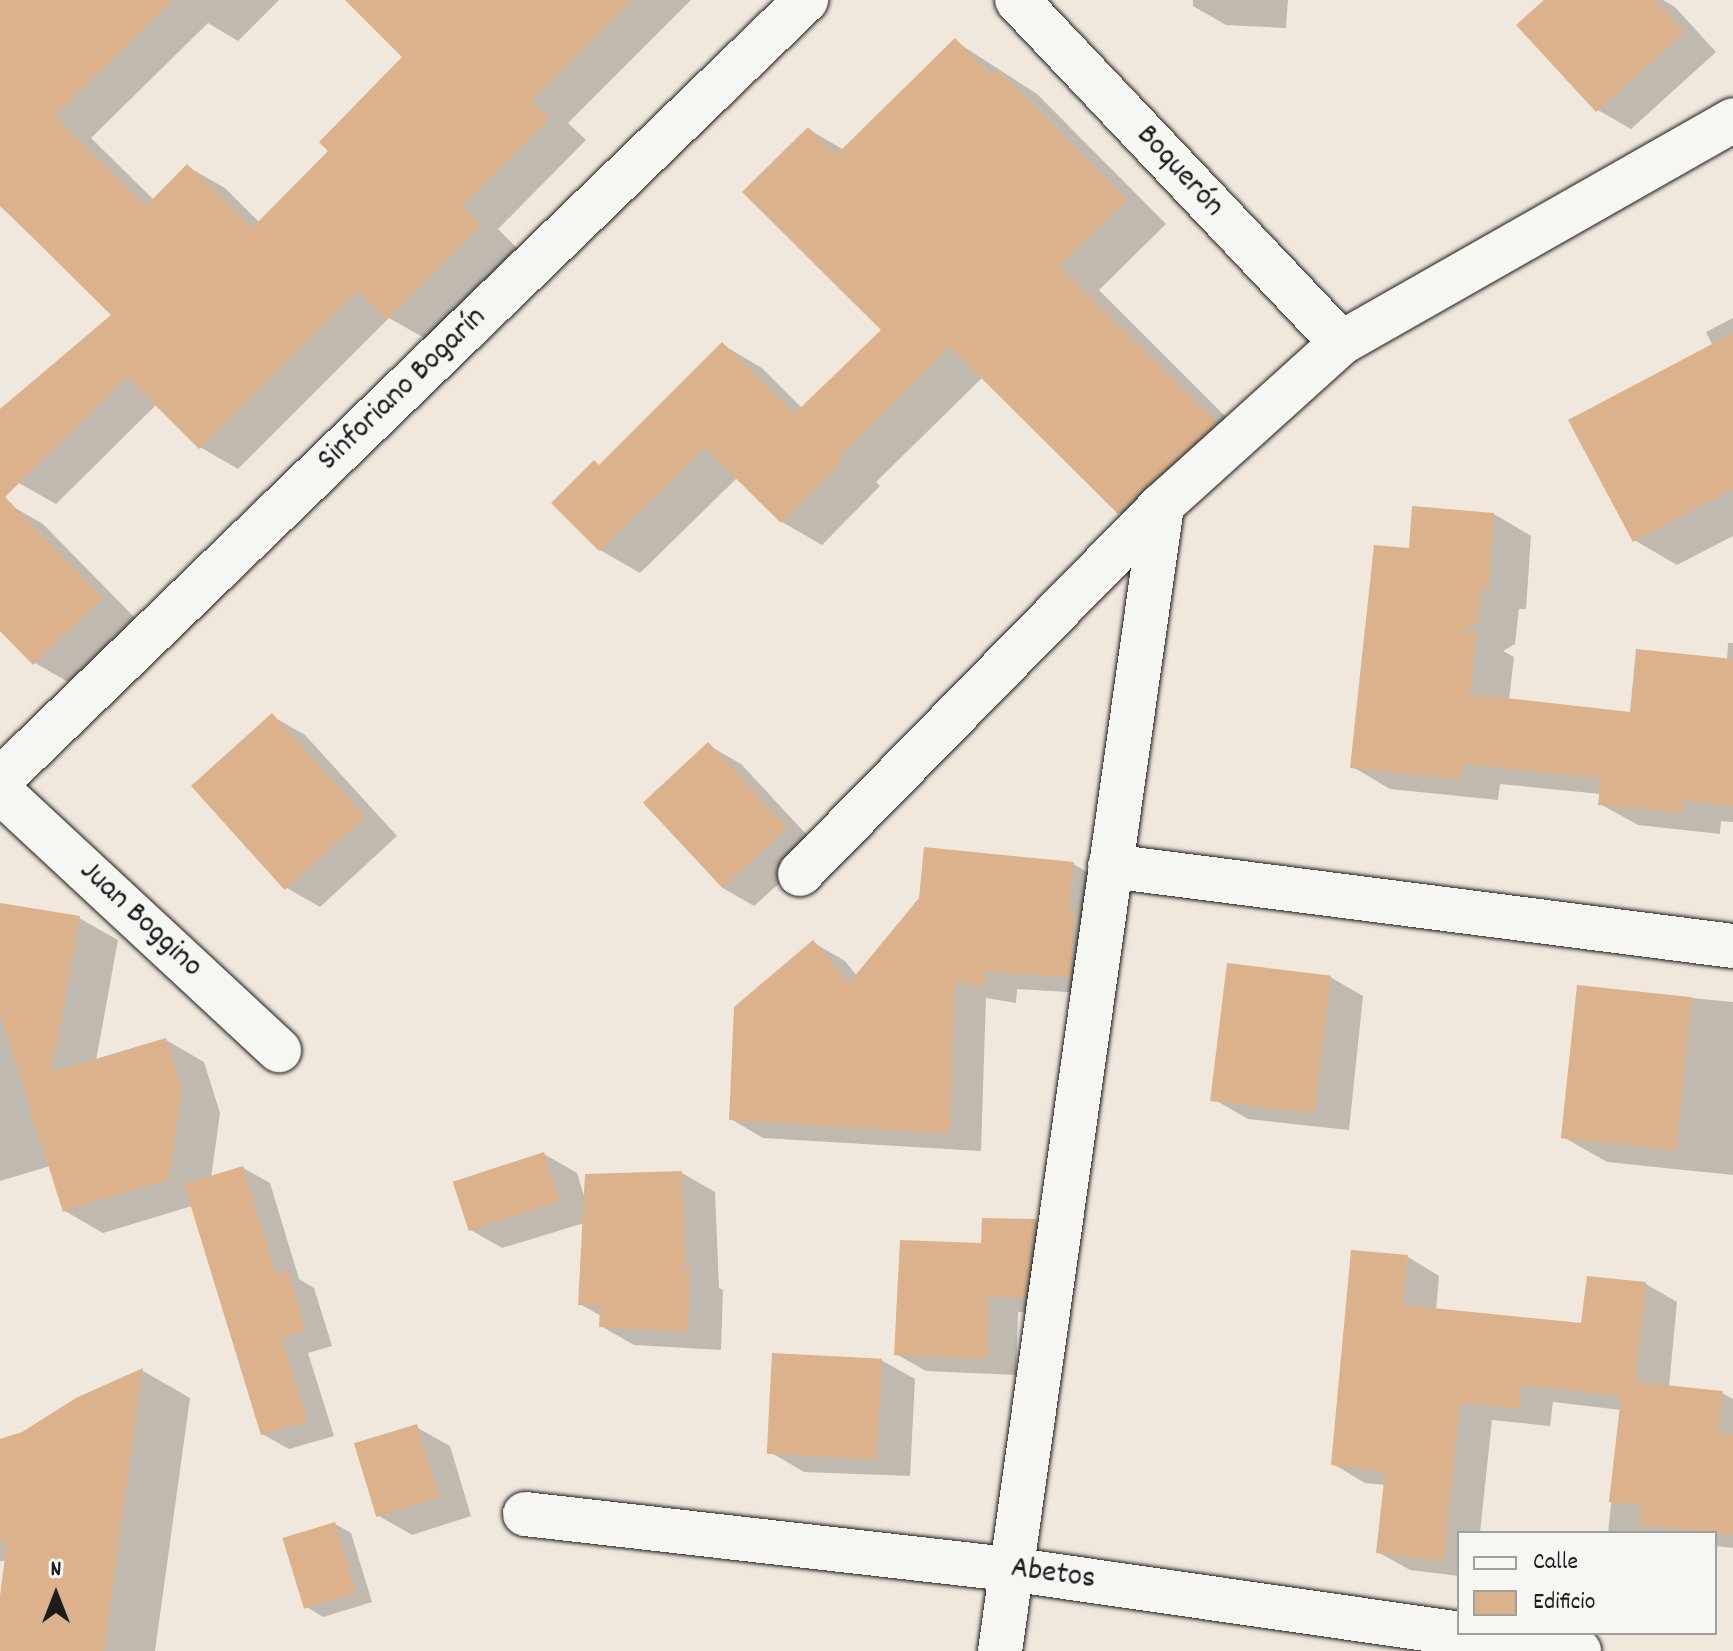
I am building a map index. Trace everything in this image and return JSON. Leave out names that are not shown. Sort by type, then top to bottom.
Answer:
[{"type":"street","name":"Sinforiano Bogarín","points":[[0,780],[806,0]]},
{"type":"street","name":"Boquerón","points":[[1017,0],[1341,343]]},
{"type":"street","points":[[800,874],[1162,505],[1341,343],[1733,120]]},
{"type":"street","points":[[1000,1651],[1009,1569],[1162,505]]},
{"type":"street","name":"Juan Boggino","points":[[0,791],[279,1050]]},
{"type":"street","points":[[1110,866],[1733,946]]},
{"type":"street","name":"Abetos","points":[[525,1514],[1009,1569],[1457,1633]]},
{"type":"street","name":"Abetos","points":[[1468,1635],[1579,1651]]},
{"type":"building","points":[[0,0],[173,0],[55,116],[146,206],[187,164],[252,228],[328,151],[319,142],[402,57],[345,0],[633,0],[532,100],[550,118],[462,206],[481,226],[387,320],[358,291],[199,449],[127,377],[5,497],[103,598],[33,665],[0,631],[0,409],[111,315],[0,205]]},
{"type":"building","points":[[1544,0],[1655,0],[1685,32],[1596,112],[1516,25]]},
{"type":"building","points":[[955,38],[991,75],[997,69],[1127,200],[1060,266],[1217,422],[1118,514],[950,347],[838,458],[842,462],[781,523],[705,448],[599,551],[551,503],[594,460],[599,465],[722,342],[794,414],[881,330],[742,192],[808,127],[836,155]]},
{"type":"building","points":[[1733,333],[1733,489],[1633,542],[1568,420]]},
{"type":"building","points":[[1412,506],[1494,513],[1489,589],[1482,588],[1478,623],[1461,632],[1477,633],[1470,694],[1630,712],[1636,649],[1733,659],[1733,806],[1684,800],[1683,813],[1598,805],[1601,778],[1463,764],[1461,780],[1350,768],[1374,545],[1409,548]]},
{"type":"building","points":[[272,713],[366,817],[285,890],[191,786]]},
{"type":"building","points":[[708,742],[788,828],[723,888],[643,803]]},
{"type":"building","points":[[924,847],[1074,862],[1069,908],[1075,908],[1070,977],[986,972],[985,987],[955,981],[950,1134],[729,1120],[734,1007],[813,940],[849,983],[919,898]]},
{"type":"building","points":[[0,903],[80,916],[52,1072],[166,1038],[182,1089],[169,1179],[63,1212],[0,1013]]},
{"type":"building","points":[[1227,963],[1331,976],[1314,1114],[1210,1101]]},
{"type":"building","points":[[1577,985],[1692,997],[1676,1150],[1561,1138]]},
{"type":"building","points":[[544,1152],[560,1201],[469,1231],[453,1182]]},
{"type":"building","points":[[243,1166],[276,1274],[288,1270],[306,1331],[282,1338],[308,1421],[261,1435],[184,1184]]},
{"type":"building","points":[[682,1171],[686,1269],[690,1269],[688,1332],[599,1327],[600,1306],[578,1305],[585,1174]]},
{"type":"building","points":[[982,1218],[1036,1219],[1025,1298],[989,1297],[987,1359],[894,1355],[900,1240],[981,1243]]},
{"type":"building","points":[[1351,1250],[1408,1255],[1403,1305],[1581,1323],[1587,1276],[1646,1282],[1636,1382],[1723,1391],[1718,1433],[1733,1434],[1733,1535],[1638,1525],[1640,1505],[1609,1502],[1621,1396],[1521,1385],[1519,1409],[1460,1403],[1444,1561],[1376,1553],[1385,1472],[1331,1465]]},
{"type":"building","points":[[772,1353],[882,1359],[877,1460],[767,1454]]},
{"type":"building","points":[[143,1368],[104,1651],[0,1651],[0,1596],[7,1542],[0,1541],[0,1439],[22,1432],[76,1398]]},
{"type":"building","points":[[417,1424],[440,1498],[376,1517],[354,1443]]},
{"type":"building","points":[[335,1522],[357,1593],[304,1609],[282,1538]]}]
